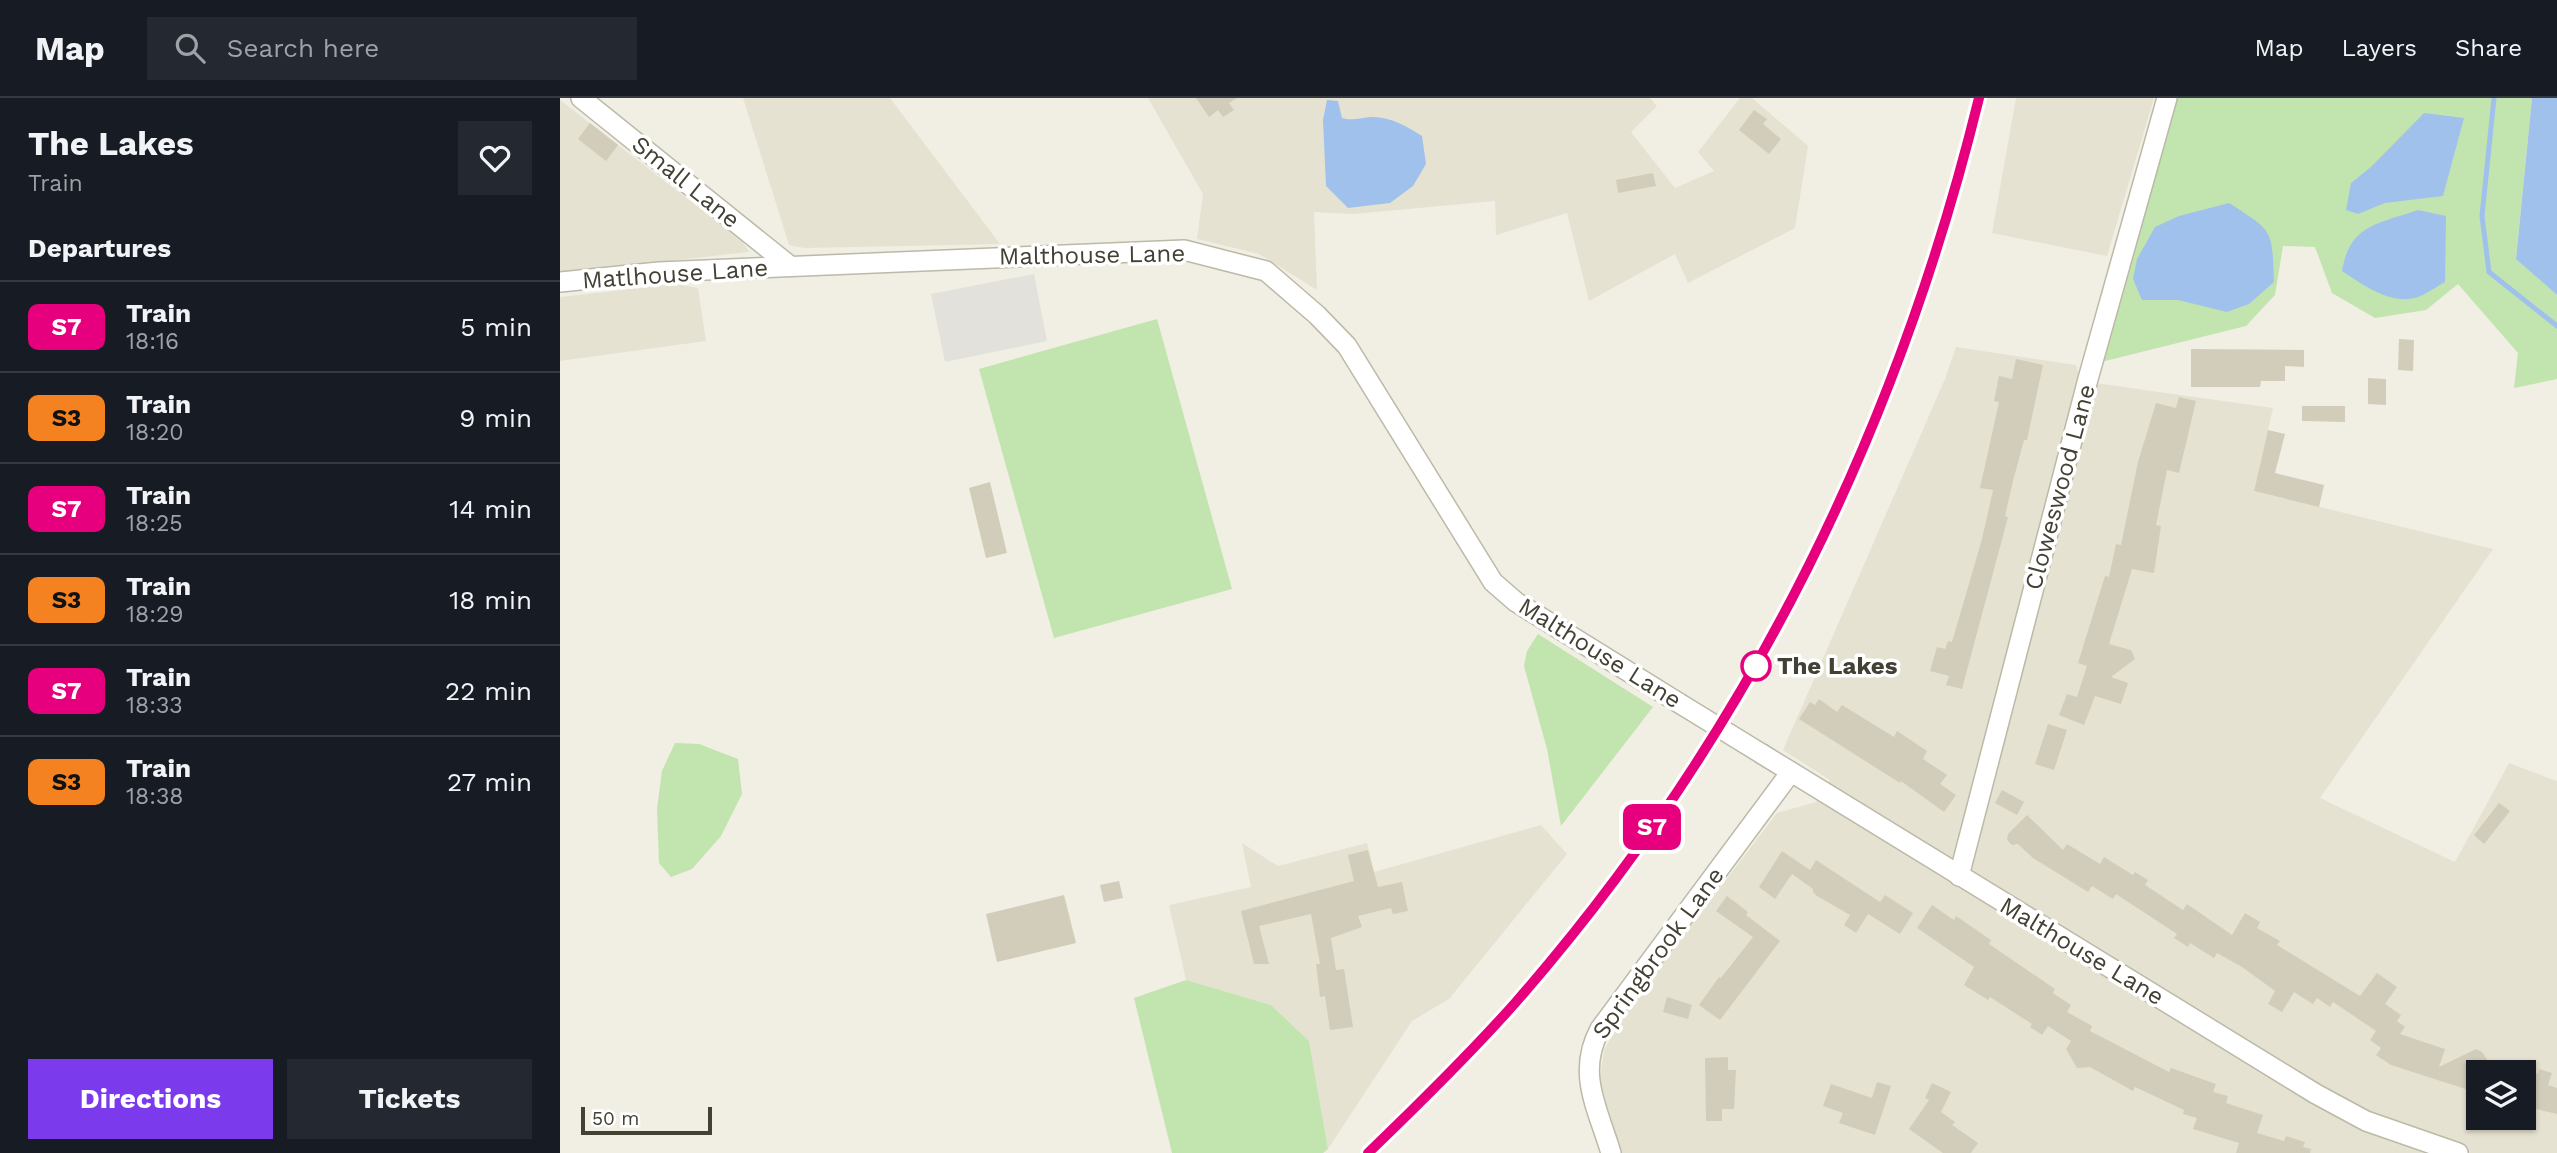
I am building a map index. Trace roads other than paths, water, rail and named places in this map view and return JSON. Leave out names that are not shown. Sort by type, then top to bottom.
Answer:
[{"type":"street","name":"Small Lane","points":[[581,98],[790,266]]},
{"type":"street","name":"Cloweswood Lane","points":[[1959,876],[2088,379],[2166,98]]},
{"type":"street","name":"Malthouse Lane","points":[[790,266],[1184,250],[1266,271],[1317,315],[1347,346],[1493,582],[1516,602],[2316,1094],[2366,1121],[2458,1153]]},
{"type":"street","name":"Matlhouse Lane","points":[[560,282],[659,272],[790,266]]},
{"type":"street","name":"Springbrook Lane","points":[[1611,1153],[1592,1095],[1588,1070],[1591,1045],[1600,1029],[1791,772]]},
{"type":"water","points":[[2532,98],[2557,98],[2557,295],[2516,259]]},
{"type":"water","points":[[1327,100],[1338,101],[1342,118],[1384,118],[1404,125],[1422,136],[1426,164],[1413,186],[1390,203],[1348,208],[1326,186],[1323,120]]},
{"type":"water","points":[[2424,113],[2464,118],[2443,196],[2385,203],[2358,214],[2346,210],[2351,183],[2371,167]]},
{"type":"water","points":[[2229,203],[2255,220],[2268,234],[2271,241],[2274,282],[2249,304],[2227,312],[2178,300],[2142,300],[2133,279],[2137,259],[2155,227],[2179,216]]},
{"type":"water","points":[[2418,210],[2446,216],[2445,282],[2427,293],[2405,299],[2377,292],[2342,271],[2346,255],[2359,235],[2378,223]]},
{"type":"waterway","points":[[2494,98],[2482,216],[2489,272],[2557,326]]},
{"type":"railway","points":[[1368,1153],[1453,1068],[1533,980],[1608,887],[1678,790],[1743,689],[1801,585],[1853,477],[1898,366],[1942,233],[1979,98]]},
{"type":"train","name":"S7","points":[[1368,1153],[1468,1054],[1568,940],[1633,855],[1737,699],[1828,529],[1871,434],[1903,352],[1936,254],[1979,98]]},
{"type":"place","name":"The Lakes","points":[[1756,666]]}]
